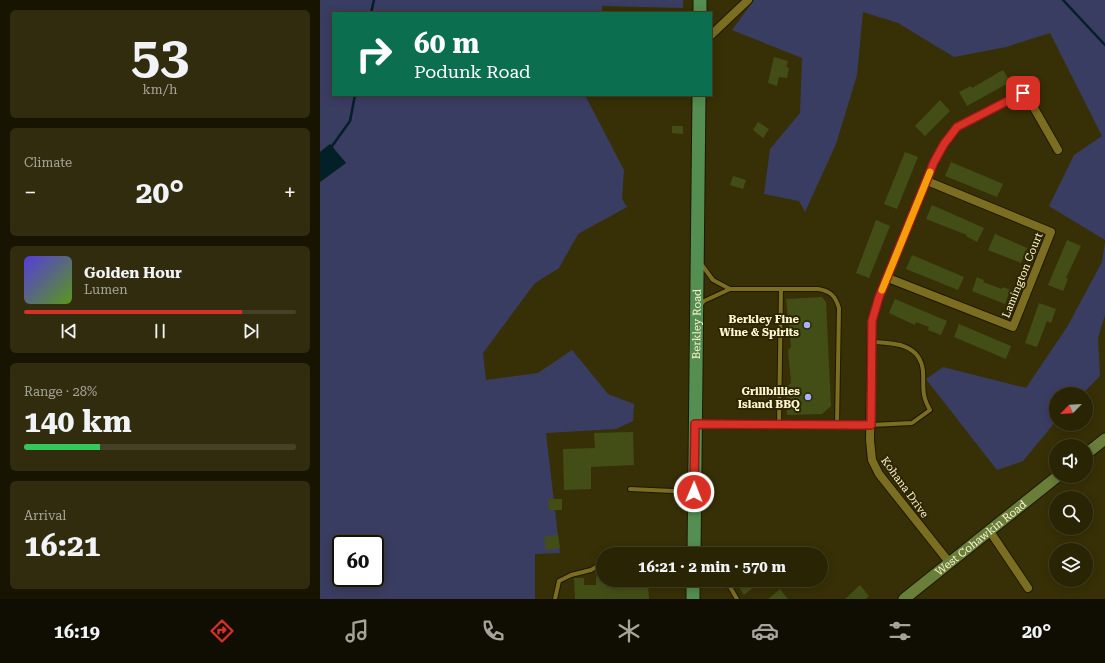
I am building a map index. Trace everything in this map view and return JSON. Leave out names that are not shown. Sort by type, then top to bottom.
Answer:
[{"type":"main road","points":[[700,0],[700,12]]},
{"type":"main road","name":"Berkley Road","points":[[694,547],[696,256],[699,96]]},
{"type":"main road","points":[[1093,448],[1105,439]]},
{"type":"main road","name":"West Cohawkin Road","points":[[904,599],[1049,483]]},
{"type":"main road","points":[[693,587],[693,599]]},
{"type":"street","points":[[712,34],[748,0]]},
{"type":"street","name":"Kohana Drive","points":[[949,562],[879,474],[872,460],[872,321],[879,297],[927,181],[944,144],[957,127],[1023,93],[1026,94],[1058,150]]},
{"type":"street","name":"Lamington Court","points":[[888,278],[1013,327],[1051,232],[927,181]]},
{"type":"street","points":[[695,424],[871,425]]},
{"type":"street","points":[[989,530],[1028,588]]},
{"type":"lane","points":[[696,256],[707,274],[713,280],[730,288],[818,289],[829,291],[836,298],[839,308],[837,425]]},
{"type":"lane","points":[[696,311],[704,301],[730,288]]},
{"type":"lane","points":[[780,424],[781,289]]},
{"type":"lane","points":[[871,425],[912,423],[930,410],[922,392],[921,364],[915,353],[911,349],[900,344],[872,342]]},
{"type":"lane","points":[[630,490],[694,492]]},
{"type":"lane","points":[[555,599],[559,581],[570,575],[592,570],[596,567]]},
{"type":"lane","points":[[730,587],[737,599]]},
{"type":"shaded area","points":[[320,0],[683,0],[683,8],[602,6],[602,12],[332,12],[332,96],[586,96],[624,170],[622,199],[627,207],[578,234],[559,268],[535,283],[483,353],[486,380],[538,373],[572,350],[608,394],[634,404],[633,421],[616,429],[546,433],[560,553],[535,554],[535,599],[320,599],[320,182],[346,163],[330,144],[320,152]]},
{"type":"shaded area","points":[[754,0],[1105,0],[1105,240],[1049,206],[1074,155],[1102,136],[1050,33],[1006,47],[954,57],[898,23],[863,12],[857,75],[836,144],[805,212],[799,201],[764,194],[770,149],[800,113],[802,58],[732,30]]},
{"type":"shaded area","points":[[330,144],[346,163],[320,182],[320,152]]},
{"type":"shaded area","points":[[1105,242],[1105,315],[1098,338],[1100,376],[1089,387],[1049,387],[1049,429],[1023,461],[997,470],[926,379],[943,367],[1026,388],[1067,327],[1102,262]]},
{"type":"building","points":[[774,57],[788,61],[786,67],[789,68],[787,78],[779,77],[777,86],[768,83]]},
{"type":"building","points":[[1003,70],[1010,82],[967,106],[959,92],[971,86],[972,88]]},
{"type":"building","points":[[940,100],[950,111],[925,136],[915,126]]},
{"type":"building","points":[[758,122],[769,129],[763,138],[753,130]]},
{"type":"building","points":[[672,126],[683,126],[683,134],[672,133]]},
{"type":"building","points":[[905,152],[918,157],[897,209],[884,204]]},
{"type":"building","points":[[951,162],[1003,184],[997,197],[945,176]]},
{"type":"building","points":[[733,176],[746,180],[743,189],[730,185]]},
{"type":"building","points":[[932,205],[984,228],[977,242],[966,236],[967,235],[926,219]]},
{"type":"building","points":[[876,220],[890,226],[869,278],[856,273]]},
{"type":"building","points":[[995,234],[1027,248],[1021,263],[988,250]]},
{"type":"building","points":[[1067,240],[1081,246],[1066,278],[1068,279],[1063,291],[1048,285]]},
{"type":"building","points":[[912,255],[964,277],[958,290],[906,269]]},
{"type":"building","points":[[977,277],[984,280],[983,282],[1002,289],[1003,287],[1010,290],[1005,304],[972,291]]},
{"type":"building","points":[[822,297],[826,302],[831,406],[822,414],[787,415],[786,387],[791,383],[788,350],[791,347],[786,299]]},
{"type":"building","points":[[895,299],[947,321],[941,335],[928,330],[929,327],[916,322],[915,325],[889,313]]},
{"type":"building","points":[[1039,303],[1056,309],[1051,323],[1047,321],[1037,347],[1025,343]]},
{"type":"building","points":[[959,324],[1011,346],[1006,359],[954,337]]},
{"type":"building","points":[[633,432],[634,465],[591,467],[591,489],[564,490],[563,449],[595,448],[594,433]]},
{"type":"building","points":[[548,499],[562,499],[562,510],[549,510]]},
{"type":"building","points":[[558,535],[560,548],[546,550],[544,537]]},
{"type":"building","points":[[574,578],[584,578],[584,585],[596,585],[596,587],[648,587],[649,599],[575,599]]},
{"type":"building","points":[[860,585],[869,596],[866,599],[845,599]]},
{"type":"building","points":[[739,587],[754,587],[744,595]]},
{"type":"building","points":[[780,589],[788,599],[768,599]]},
{"type":"waterway","points":[[371,12],[374,0]]},
{"type":"waterway","points":[[1063,0],[1105,45]]},
{"type":"waterway","points":[[330,149],[350,121],[355,96]]},
{"type":"slow traffic","points":[[882,290],[892,270],[930,172]]},
{"type":"place","name":"Berkley Fine Wine & Spirits","points":[[807,325]]},
{"type":"place","name":"Grillbillies Island BBQ","points":[[808,397]]},
{"type":"route","points":[[694,492],[695,424],[871,425],[872,321],[879,297],[934,162],[944,144],[957,127],[1023,93]]}]
